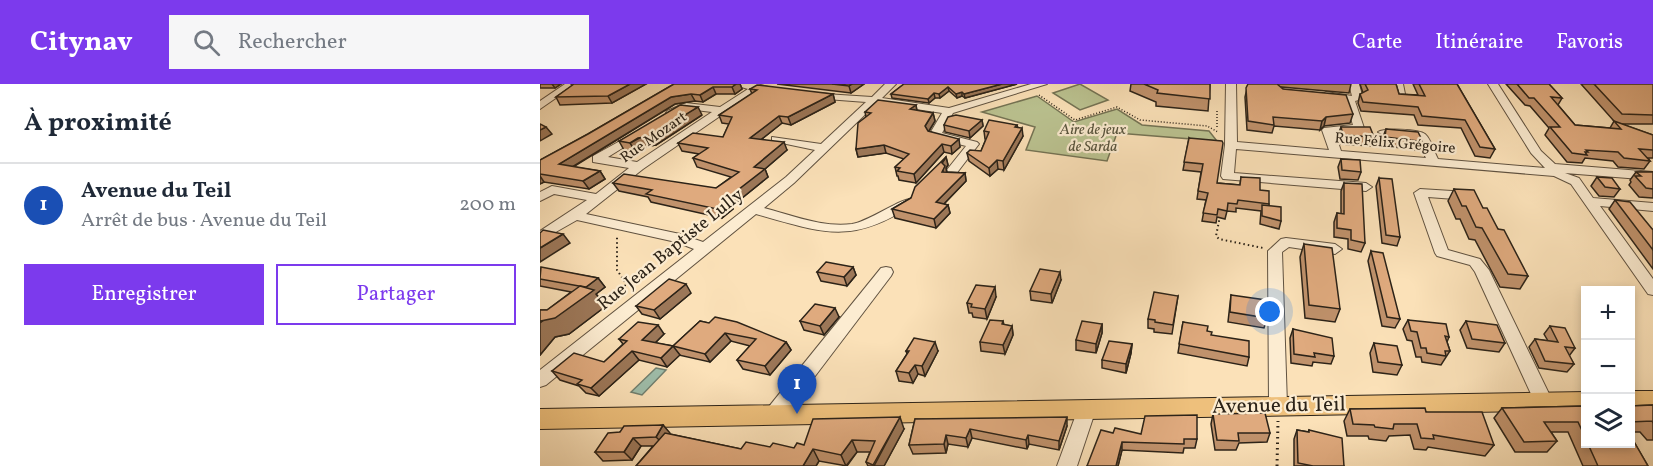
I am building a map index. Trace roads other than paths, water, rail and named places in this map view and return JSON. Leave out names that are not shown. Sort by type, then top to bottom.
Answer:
[{"type":"main road","points":[[1635,400],[1653,400]]},
{"type":"main road","name":"Avenue du Teil","points":[[540,419],[1581,401]]},
{"type":"street","points":[[540,106],[571,84]]},
{"type":"street","points":[[736,84],[783,91]]},
{"type":"street","name":"Rue Jean Baptiste Lully","points":[[540,380],[754,209],[824,148],[891,84]]},
{"type":"street","points":[[802,94],[949,111],[1042,84]]},
{"type":"street","points":[[1231,84],[1231,145],[1227,176],[1366,188]]},
{"type":"street","points":[[1354,84],[1359,99]]},
{"type":"street","points":[[1493,84],[1537,153],[1554,171],[1575,181],[1653,291]]},
{"type":"street","name":"Rue Mozart","points":[[540,237],[575,216],[639,166],[720,110],[758,87]]},
{"type":"street","points":[[1313,94],[1349,98],[1359,128],[1328,130],[1336,154]]},
{"type":"street","points":[[639,166],[597,159],[686,106],[720,110]]},
{"type":"street","points":[[949,111],[935,135],[973,144],[952,171]]},
{"type":"street","points":[[1384,132],[1420,135],[1434,163]]},
{"type":"street","points":[[777,139],[824,148]]},
{"type":"street","name":"Rue Félix Grégoire","points":[[1231,145],[1434,163],[1653,176]]},
{"type":"street","points":[[540,197],[552,190],[598,198]]},
{"type":"street","points":[[1468,196],[1420,193],[1442,253],[1475,262],[1482,270],[1544,402]]},
{"type":"street","points":[[1589,201],[1653,207]]},
{"type":"street","points":[[754,209],[836,229],[853,229],[889,216],[907,202]]},
{"type":"street","points":[[575,216],[680,238],[705,249]]},
{"type":"street","points":[[1278,405],[1275,251],[1286,242],[1335,249]]},
{"type":"street","points":[[774,415],[886,272]]},
{"type":"street","points":[[1067,466],[1087,409]]},
{"type":"place","name":"Avenue du Teil","points":[[797,414]]},
{"type":"park label","name":"Aire de jeux de Sarda","points":[[1093,138]]}]
